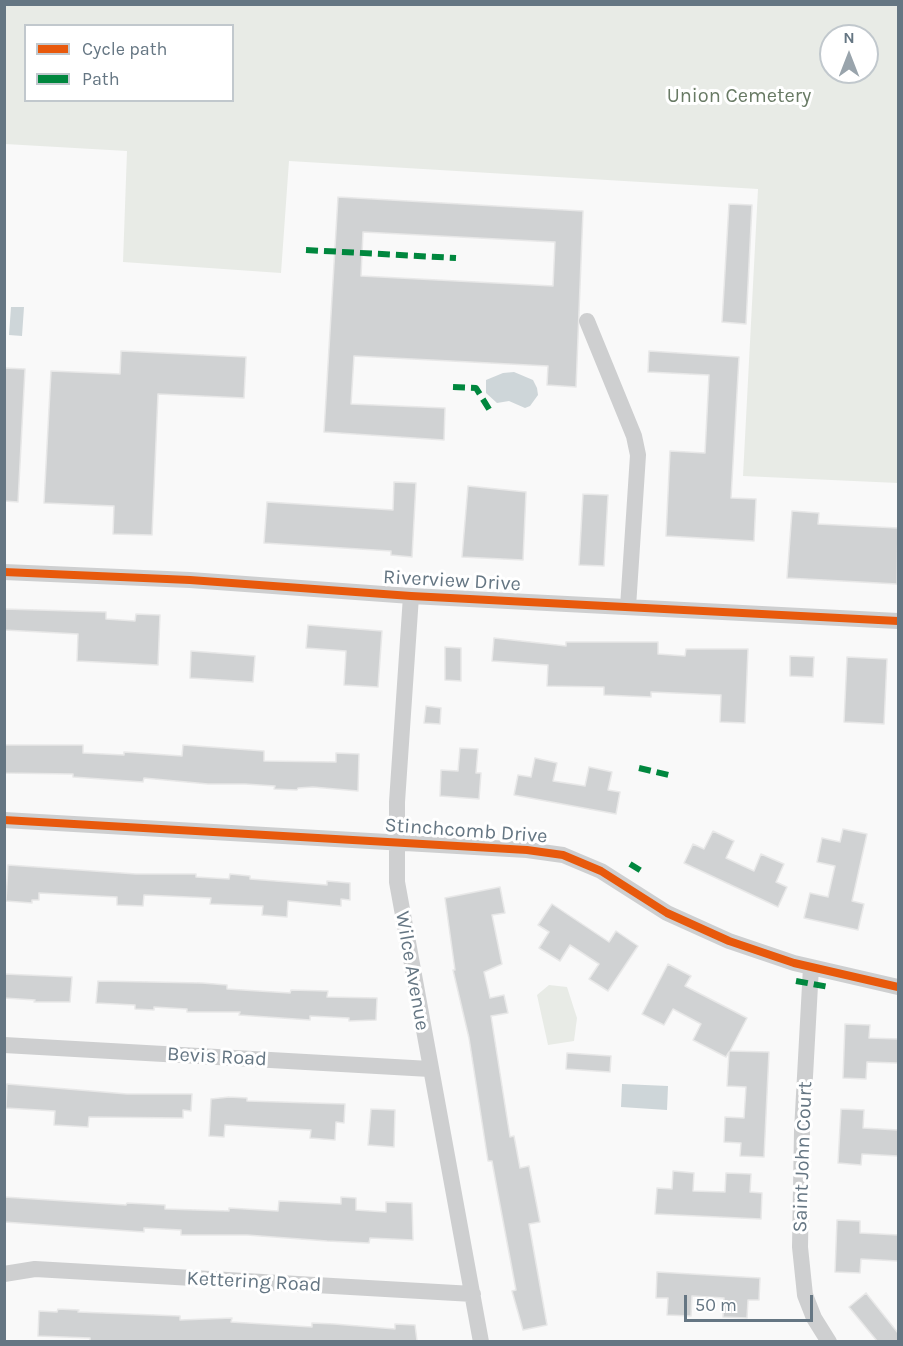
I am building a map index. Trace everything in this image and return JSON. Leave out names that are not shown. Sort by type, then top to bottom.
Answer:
[{"type":"street","points":[[586,321],[634,436],[638,455],[628,607]]},
{"type":"street","name":"Riverview Drive","points":[[4,573],[190,580],[411,596],[898,621]]},
{"type":"street","name":"Wilce Avenue","points":[[411,596],[396,842],[397,882],[481,1341]]},
{"type":"street","name":"Stinchcomb Drive","points":[[4,820],[526,850],[563,855],[601,871],[667,913],[762,954],[898,987]]},
{"type":"street","name":"Saint John Court","points":[[811,967],[802,1131],[800,1247],[805,1295],[814,1318],[829,1341]]},
{"type":"street","name":"Bevis Road","points":[[4,1045],[430,1069]]},
{"type":"street","name":"Kettering Road","points":[[4,1274],[35,1269],[473,1294]]},
{"type":"green space","name":"Union Cemetery","points":[[4,5],[898,5],[898,483],[743,476],[758,189],[289,161],[281,273],[123,262],[127,151],[5,144]]},
{"type":"green space","points":[[549,985],[567,987],[577,1018],[574,1041],[548,1045],[537,995]]},
{"type":"shaded area","points":[[11,307],[24,307],[22,336],[9,335]]},
{"type":"shaded area","points":[[514,372],[533,380],[537,388],[538,395],[530,406],[525,408],[509,401],[497,403],[486,393],[486,380],[503,373]]},
{"type":"shaded area","points":[[622,1084],[668,1086],[667,1110],[621,1107]]},
{"type":"building","points":[[338,197],[583,211],[576,387],[547,385],[548,366],[354,356],[351,404],[445,408],[444,440],[324,432]],"holes":[[[363,232],[555,242],[553,286],[361,276]]]},
{"type":"building","points":[[729,204],[752,205],[746,324],[722,322]]},
{"type":"building","points":[[121,351],[246,357],[244,398],[158,394],[152,535],[113,534],[114,506],[44,503],[51,371],[120,374]]},
{"type":"building","points":[[649,351],[739,357],[731,498],[756,499],[754,541],[666,536],[670,451],[705,453],[709,375],[648,372]]},
{"type":"building","points":[[4,368],[25,369],[18,502],[4,501]]},
{"type":"building","points":[[394,482],[416,483],[412,557],[391,555],[391,551],[264,543],[267,502],[393,510]]},
{"type":"building","points":[[468,486],[526,492],[523,560],[462,557]]},
{"type":"building","points":[[583,494],[608,495],[604,566],[579,565]]},
{"type":"building","points":[[792,511],[819,513],[818,524],[898,528],[897,584],[787,578]]},
{"type":"building","points":[[4,609],[106,612],[106,619],[135,621],[136,614],[160,615],[158,665],[77,661],[78,634],[4,630]]},
{"type":"building","points":[[308,625],[382,631],[378,687],[344,685],[346,651],[306,648]]},
{"type":"building","points":[[494,638],[566,646],[566,642],[658,642],[658,654],[685,656],[686,649],[748,649],[745,723],[720,722],[721,695],[651,692],[651,697],[604,695],[604,687],[547,686],[548,665],[492,661]]},
{"type":"building","points":[[445,647],[461,648],[461,681],[445,680]]},
{"type":"building","points":[[191,651],[255,656],[253,682],[190,678]]},
{"type":"building","points":[[790,656],[814,657],[813,677],[790,676]]},
{"type":"building","points":[[847,657],[887,659],[884,724],[844,722]]},
{"type":"building","points":[[426,706],[441,708],[440,724],[424,723]]},
{"type":"building","points":[[4,745],[83,745],[83,753],[124,755],[124,752],[182,756],[183,745],[264,751],[264,761],[336,762],[336,753],[359,754],[358,791],[313,787],[297,790],[274,789],[275,786],[208,784],[144,778],[143,782],[73,777],[73,774],[4,773]]},
{"type":"building","points":[[460,748],[478,749],[476,773],[481,773],[479,799],[440,796],[441,770],[458,771]]},
{"type":"building","points":[[535,758],[557,763],[553,781],[585,786],[589,767],[612,772],[608,790],[620,792],[616,814],[514,795],[518,775],[531,777]]},
{"type":"building","points":[[843,829],[867,834],[852,901],[864,904],[858,930],[804,918],[810,893],[828,897],[835,866],[817,862],[822,838],[840,842]]},
{"type":"building","points":[[713,831],[734,841],[726,858],[754,871],[761,854],[784,864],[776,882],[787,887],[778,907],[684,863],[693,844],[704,849]]},
{"type":"building","points":[[8,865],[136,874],[196,874],[196,877],[229,879],[230,874],[250,876],[250,879],[327,885],[327,881],[350,883],[350,900],[341,899],[341,906],[288,901],[287,917],[262,915],[263,906],[210,904],[211,898],[144,895],[143,906],[117,905],[117,897],[39,893],[39,900],[32,900],[32,903],[6,901]]},
{"type":"building","points":[[500,887],[505,913],[492,915],[502,964],[484,972],[490,998],[504,995],[508,1013],[491,1016],[510,1137],[514,1136],[520,1168],[529,1166],[540,1222],[529,1224],[547,1325],[523,1330],[512,1291],[516,1290],[492,1161],[488,1161],[469,1038],[453,970],[455,970],[445,898]]},
{"type":"building","points":[[552,904],[609,942],[616,931],[638,946],[608,991],[589,979],[599,964],[570,945],[560,961],[539,948],[549,932],[538,925]]},
{"type":"building","points":[[668,964],[691,976],[685,986],[747,1018],[730,1051],[769,1052],[764,1157],[740,1156],[741,1143],[724,1142],[725,1117],[744,1118],[746,1087],[727,1086],[729,1052],[726,1057],[693,1040],[701,1024],[673,1009],[664,1025],[642,1014]]},
{"type":"building","points":[[4,974],[72,977],[70,1002],[34,1002],[35,1000],[4,998]]},
{"type":"building","points":[[98,981],[202,983],[227,985],[227,989],[290,993],[291,990],[328,991],[327,997],[377,998],[376,1020],[349,1021],[349,1018],[310,1016],[310,1020],[239,1015],[240,1012],[187,1012],[187,1009],[154,1007],[154,1010],[135,1009],[135,1005],[96,1003]]},
{"type":"building","points":[[845,1024],[870,1025],[869,1038],[898,1039],[898,1063],[867,1062],[866,1079],[843,1078]]},
{"type":"building","points":[[567,1053],[611,1056],[610,1072],[566,1069]]},
{"type":"building","points":[[7,1084],[127,1094],[192,1094],[191,1111],[183,1110],[183,1118],[89,1117],[88,1127],[54,1125],[55,1111],[6,1108]]},
{"type":"building","points":[[247,1098],[247,1101],[345,1104],[344,1123],[336,1122],[335,1140],[310,1138],[311,1130],[225,1125],[224,1137],[209,1136],[211,1099]]},
{"type":"building","points":[[371,1109],[395,1110],[394,1147],[368,1145]]},
{"type":"building","points":[[841,1109],[864,1110],[863,1128],[898,1130],[898,1156],[862,1154],[861,1165],[838,1163]]},
{"type":"building","points":[[673,1171],[694,1173],[693,1191],[725,1192],[726,1173],[751,1174],[750,1192],[762,1193],[761,1219],[655,1214],[657,1188],[672,1189]]},
{"type":"building","points":[[4,1197],[126,1205],[127,1203],[165,1205],[165,1209],[229,1211],[229,1208],[278,1211],[279,1201],[341,1204],[341,1197],[356,1198],[356,1210],[386,1212],[386,1202],[412,1203],[413,1240],[370,1238],[369,1243],[247,1235],[181,1235],[181,1230],[144,1228],[144,1232],[4,1222]]},
{"type":"building","points":[[837,1220],[860,1221],[860,1233],[898,1235],[898,1261],[861,1259],[860,1273],[835,1272]]},
{"type":"building","points":[[657,1272],[760,1278],[759,1300],[748,1300],[747,1318],[723,1317],[724,1298],[692,1296],[691,1316],[667,1315],[668,1298],[656,1298]]},
{"type":"building","points":[[866,1293],[898,1333],[898,1341],[877,1341],[849,1307]]},
{"type":"building","points":[[58,1309],[79,1310],[78,1312],[180,1316],[180,1320],[232,1318],[231,1322],[312,1327],[312,1323],[395,1329],[395,1324],[415,1325],[417,1341],[90,1341],[90,1338],[38,1336],[39,1311],[57,1312]]},
{"type":"marked path","points":[[306,250],[456,258]]},
{"type":"marked path","points":[[453,387],[476,388],[492,414]]},
{"type":"marked path","points":[[639,768],[673,776]]},
{"type":"marked path","points":[[630,864],[643,872]]},
{"type":"marked path","points":[[796,981],[829,987]]},
{"type":"cycle path","points":[[4,572],[190,580],[411,596],[898,621]]},
{"type":"cycle path","points":[[4,820],[527,850],[563,855],[601,871],[667,913],[729,941],[794,963],[898,987]]}]
